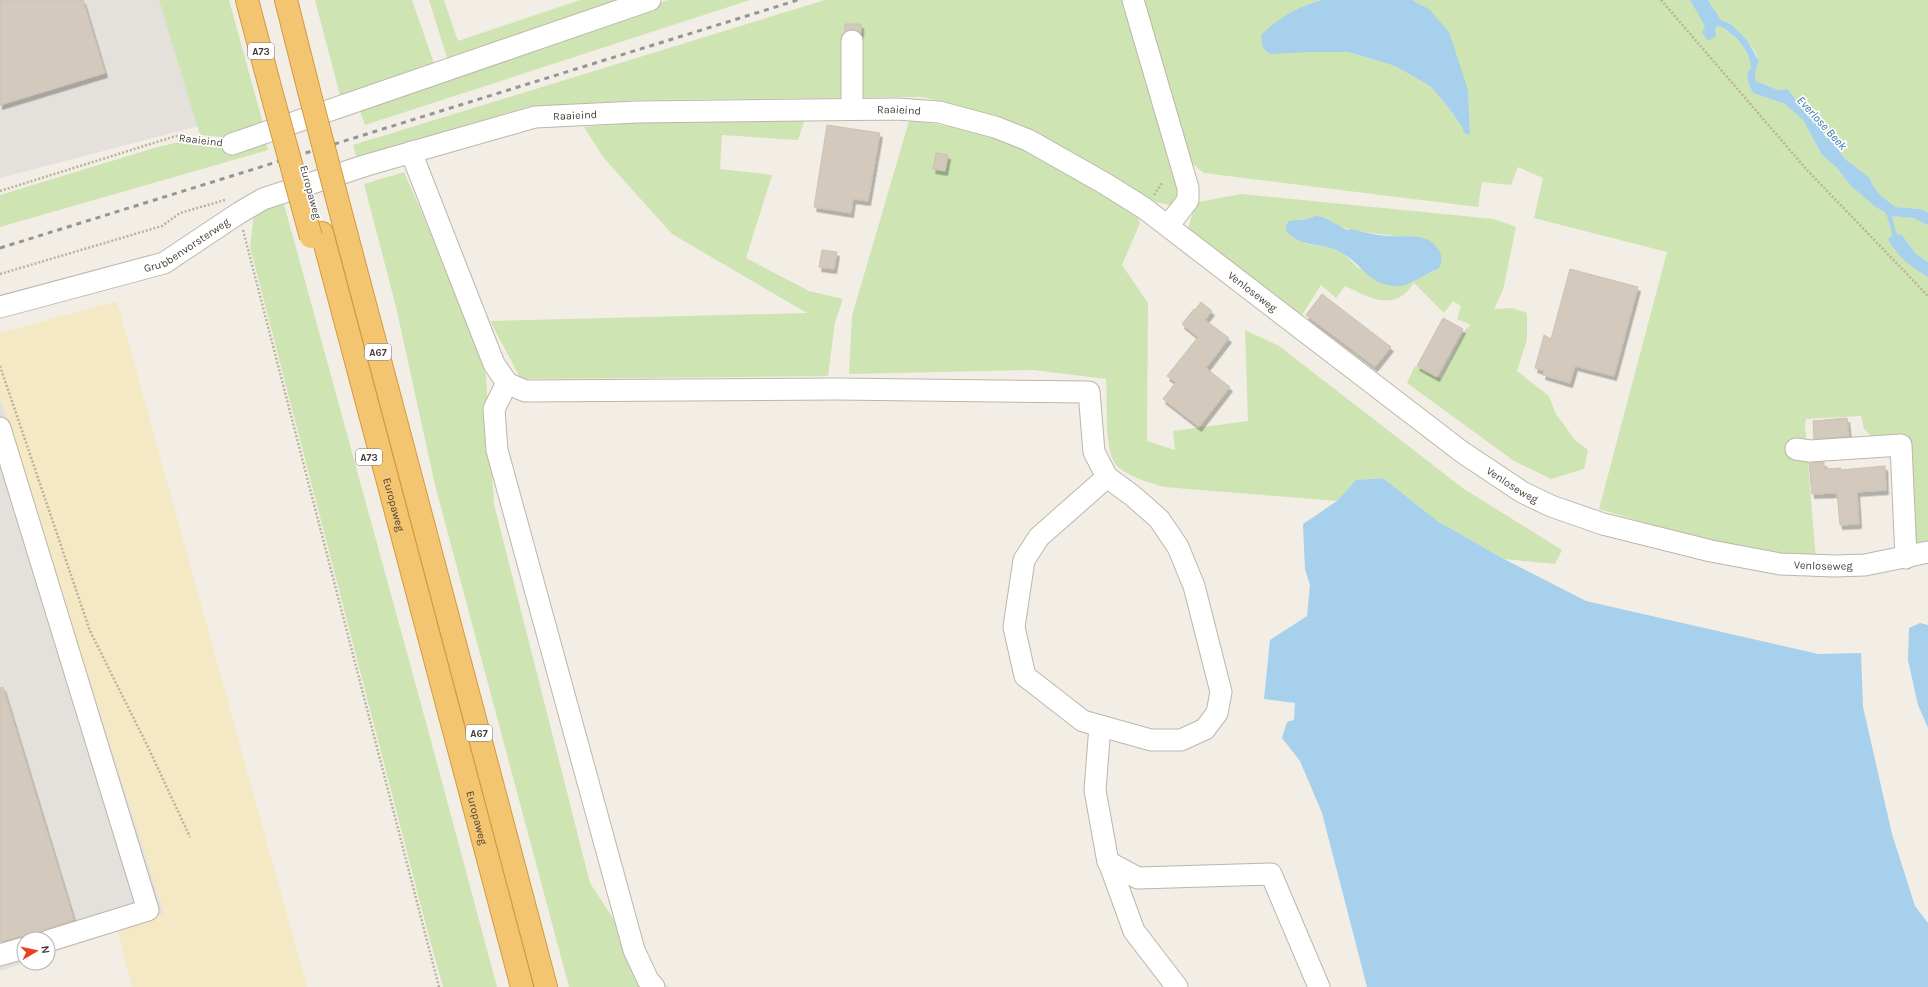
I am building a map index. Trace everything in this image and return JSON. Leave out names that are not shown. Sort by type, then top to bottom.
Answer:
[{"type":"highway","name":"A73","points":[[247,0],[280,100]]},
{"type":"highway","name":"Europaweg","points":[[260,0],[280,100],[316,235],[438,672],[522,987]]},
{"type":"highway","name":"A67","points":[[286,0],[344,225],[546,987]]},
{"type":"street","name":"Raaieind","points":[[232,144],[650,0]]},
{"type":"street","points":[[1133,0],[1188,188],[1188,200],[1168,226]]},
{"type":"street","points":[[852,41],[852,109]]},
{"type":"street","name":"Raaieind","points":[[367,165],[534,117],[637,112],[852,109],[898,109],[939,112],[995,127],[1028,140],[1104,183],[1168,226]]},
{"type":"street","points":[[411,152],[494,364],[507,383],[525,391],[837,389],[1089,392],[1094,452],[1107,477],[1133,496],[1159,519],[1178,547],[1194,586],[1221,692],[1217,714],[1205,729],[1181,740],[1151,740],[1083,721],[1025,676],[1014,627],[1024,560],[1039,537],[1107,477]]},
{"type":"street","name":"Grubbenvorsterweg","points":[[0,307],[164,262],[263,199],[367,165]]},
{"type":"street","name":"Venloseweg","points":[[1168,226],[1462,452],[1522,492],[1551,506],[1603,524],[1711,551],[1780,564],[1835,566],[1865,565],[1906,558],[1928,552]]},
{"type":"street","points":[[507,383],[494,409],[497,450],[634,950],[648,980],[654,987]]},
{"type":"street","points":[[0,428],[148,910],[56,939]]},
{"type":"street","points":[[1796,449],[1810,451],[1901,445],[1906,558]]},
{"type":"street","points":[[1100,726],[1095,790],[1108,862],[1134,931],[1177,987]]},
{"type":"street","points":[[1108,862],[1138,878],[1271,874],[1319,987]]},
{"type":"street","points":[[0,955],[16,950]]},
{"type":"path","points":[[1661,0],[1807,170],[1928,296]]},
{"type":"path","name":"Raaieind","points":[[0,191],[176,136],[232,144]]},
{"type":"path","points":[[239,213],[439,987]]},
{"type":"path","points":[[0,366],[90,631],[147,745],[190,837]]},
{"type":"shaded area","points":[[0,0],[163,0],[199,126],[0,178]]},
{"type":"shaded area","points":[[0,397],[164,914],[56,951],[56,931],[16,931],[16,966],[0,971]]},
{"type":"green space","points":[[159,0],[229,0],[264,127],[230,138],[200,135]]},
{"type":"green space","points":[[315,0],[412,0],[435,66],[341,99]]},
{"type":"green space","points":[[429,0],[444,0],[458,41],[580,0],[624,0],[448,61]]},
{"type":"green space","points":[[668,0],[750,0],[365,125],[358,106]]},
{"type":"green space","points":[[825,0],[1124,0],[1179,190],[1177,199],[1170,205],[1156,202],[1071,155],[1012,125],[981,113],[920,97],[640,100],[527,107],[357,159],[353,145]]},
{"type":"green space","points":[[1142,0],[1321,0],[1306,5],[1309,52],[1348,52],[1395,66],[1430,86],[1449,108],[1462,127],[1464,133],[1470,135],[1468,90],[1429,9],[1412,0],[1690,0],[1706,26],[1715,28],[1719,26],[1736,38],[1745,49],[1750,61],[1751,68],[1747,73],[1749,85],[1753,93],[1785,104],[1803,120],[1822,155],[1837,168],[1851,186],[1874,206],[1891,216],[1913,218],[1928,225],[1928,262],[1915,253],[1902,235],[1920,273],[1928,277],[1928,547],[1907,546],[1905,438],[1872,437],[1864,429],[1861,416],[1806,419],[1805,426],[1816,559],[1790,556],[1728,544],[1599,509],[1667,252],[1534,218],[1543,178],[1518,167],[1511,185],[1482,182],[1478,207],[1204,173],[1190,162]]},
{"type":"green space","points":[[1708,0],[1928,0],[1928,213],[1921,209],[1895,207],[1879,194],[1870,178],[1845,159],[1841,154],[1835,136],[1831,135],[1827,139],[1817,120],[1810,113],[1808,106],[1797,101],[1787,89],[1778,90],[1756,81],[1755,72],[1759,61],[1756,53],[1747,40],[1731,24],[1721,20]]},
{"type":"green space","points":[[805,119],[798,140],[722,135],[720,169],[772,175],[746,258],[809,291],[843,299],[835,322],[828,376],[521,379],[490,321],[807,313],[672,234],[603,157],[584,127],[641,122]]},
{"type":"green space","points":[[909,121],[938,124],[966,130],[993,137],[1021,147],[1065,170],[1138,218],[1140,223],[1122,265],[1148,303],[1147,441],[1175,450],[1173,431],[1248,421],[1245,330],[1279,346],[1464,489],[1562,550],[1555,564],[1504,559],[1436,521],[1383,478],[1356,480],[1337,501],[1164,487],[1140,479],[1123,471],[1113,460],[1108,439],[1106,379],[1033,370],[849,374],[852,316]]},
{"type":"green space","points":[[265,140],[268,150],[0,227],[0,195],[154,148],[179,142],[232,148]]},
{"type":"green space","points":[[404,172],[469,321],[486,376],[494,504],[590,883],[653,980],[669,987],[569,987],[435,485],[396,307],[364,184]]},
{"type":"green space","points":[[1241,194],[1494,219],[1516,227],[1503,290],[1494,309],[1512,308],[1527,313],[1527,339],[1517,371],[1549,396],[1556,414],[1575,440],[1588,450],[1584,469],[1551,479],[1514,461],[1407,383],[1415,366],[1441,378],[1466,329],[1471,325],[1457,319],[1461,306],[1453,301],[1444,313],[1414,283],[1407,292],[1400,297],[1391,300],[1378,300],[1371,298],[1345,286],[1336,298],[1321,285],[1300,318],[1188,230],[1192,214],[1199,202]],"holes":[[[1307,219],[1365,232],[1424,238],[1438,269],[1406,284],[1358,268],[1343,253],[1327,247],[1305,244],[1296,220]]]},
{"type":"green space","points":[[284,204],[497,987],[443,987],[429,937],[250,247],[254,214]]},
{"type":"sand","points":[[117,301],[307,987],[132,987],[117,929],[164,914],[0,397],[0,333]]},
{"type":"water","points":[[1321,0],[1412,0],[1429,9],[1449,32],[1468,90],[1470,135],[1464,133],[1462,127],[1449,108],[1430,86],[1395,66],[1348,52],[1270,54],[1263,48],[1261,35],[1268,29],[1289,14],[1304,6]]},
{"type":"water","points":[[1690,0],[1708,0],[1721,20],[1731,24],[1747,40],[1759,61],[1755,72],[1756,81],[1778,90],[1787,89],[1797,101],[1808,106],[1827,139],[1831,135],[1835,136],[1841,154],[1845,159],[1870,178],[1879,194],[1895,207],[1921,209],[1928,213],[1928,225],[1913,218],[1891,216],[1874,206],[1851,186],[1837,168],[1822,155],[1803,120],[1785,104],[1753,93],[1749,85],[1747,73],[1751,68],[1750,61],[1741,43],[1731,33],[1719,26],[1715,28],[1716,36],[1708,41],[1702,32],[1705,26]]},
{"type":"water","points":[[1316,216],[1323,217],[1347,230],[1351,229],[1378,235],[1407,236],[1426,239],[1434,244],[1440,251],[1441,264],[1438,269],[1404,285],[1393,286],[1376,281],[1349,257],[1335,249],[1300,241],[1286,231],[1286,226],[1289,221],[1307,219]]},
{"type":"water","points":[[1895,234],[1902,235],[1915,253],[1928,262],[1928,277],[1911,266],[1896,251],[1888,239]]},
{"type":"water","points":[[1383,478],[1437,521],[1504,559],[1586,601],[1818,654],[1861,653],[1863,707],[1892,834],[1915,906],[1928,923],[1928,987],[1367,987],[1322,813],[1300,761],[1282,738],[1287,722],[1294,720],[1295,703],[1264,699],[1270,640],[1307,616],[1310,585],[1305,569],[1303,524],[1337,501],[1356,480]]},
{"type":"water","points":[[1920,623],[1928,625],[1928,728],[1918,705],[1908,660],[1909,628]]},
{"type":"building","points":[[0,0],[83,0],[105,73],[0,105]]},
{"type":"building","points":[[845,24],[861,24],[861,33],[852,29],[845,32]]},
{"type":"building","points":[[827,125],[880,133],[868,201],[853,199],[851,213],[814,207]]},
{"type":"building","points":[[936,153],[948,155],[945,171],[933,169]]},
{"type":"building","points":[[822,250],[837,252],[834,269],[819,267]]},
{"type":"building","points":[[1570,269],[1638,287],[1614,376],[1575,366],[1570,383],[1543,375],[1544,371],[1535,368],[1544,335],[1551,339]]},
{"type":"building","points":[[1322,294],[1391,347],[1375,367],[1306,315]]},
{"type":"building","points":[[1201,302],[1212,311],[1205,320],[1229,338],[1206,368],[1230,387],[1199,427],[1163,399],[1176,382],[1167,376],[1198,337],[1182,324]]},
{"type":"building","points":[[1443,318],[1463,329],[1437,377],[1417,366]]},
{"type":"building","points":[[1847,418],[1849,436],[1814,439],[1813,421]]},
{"type":"building","points":[[1824,462],[1824,469],[1841,468],[1840,470],[1885,466],[1886,490],[1857,492],[1859,524],[1840,525],[1837,493],[1812,494],[1809,463]]},
{"type":"building","points":[[3,687],[74,920],[43,931],[16,931],[16,937],[0,942],[0,688]]},
{"type":"waterway","name":"Everlose Beek","points":[[1888,211],[1896,240]]},
{"type":"railway","points":[[0,248],[798,0]]}]
